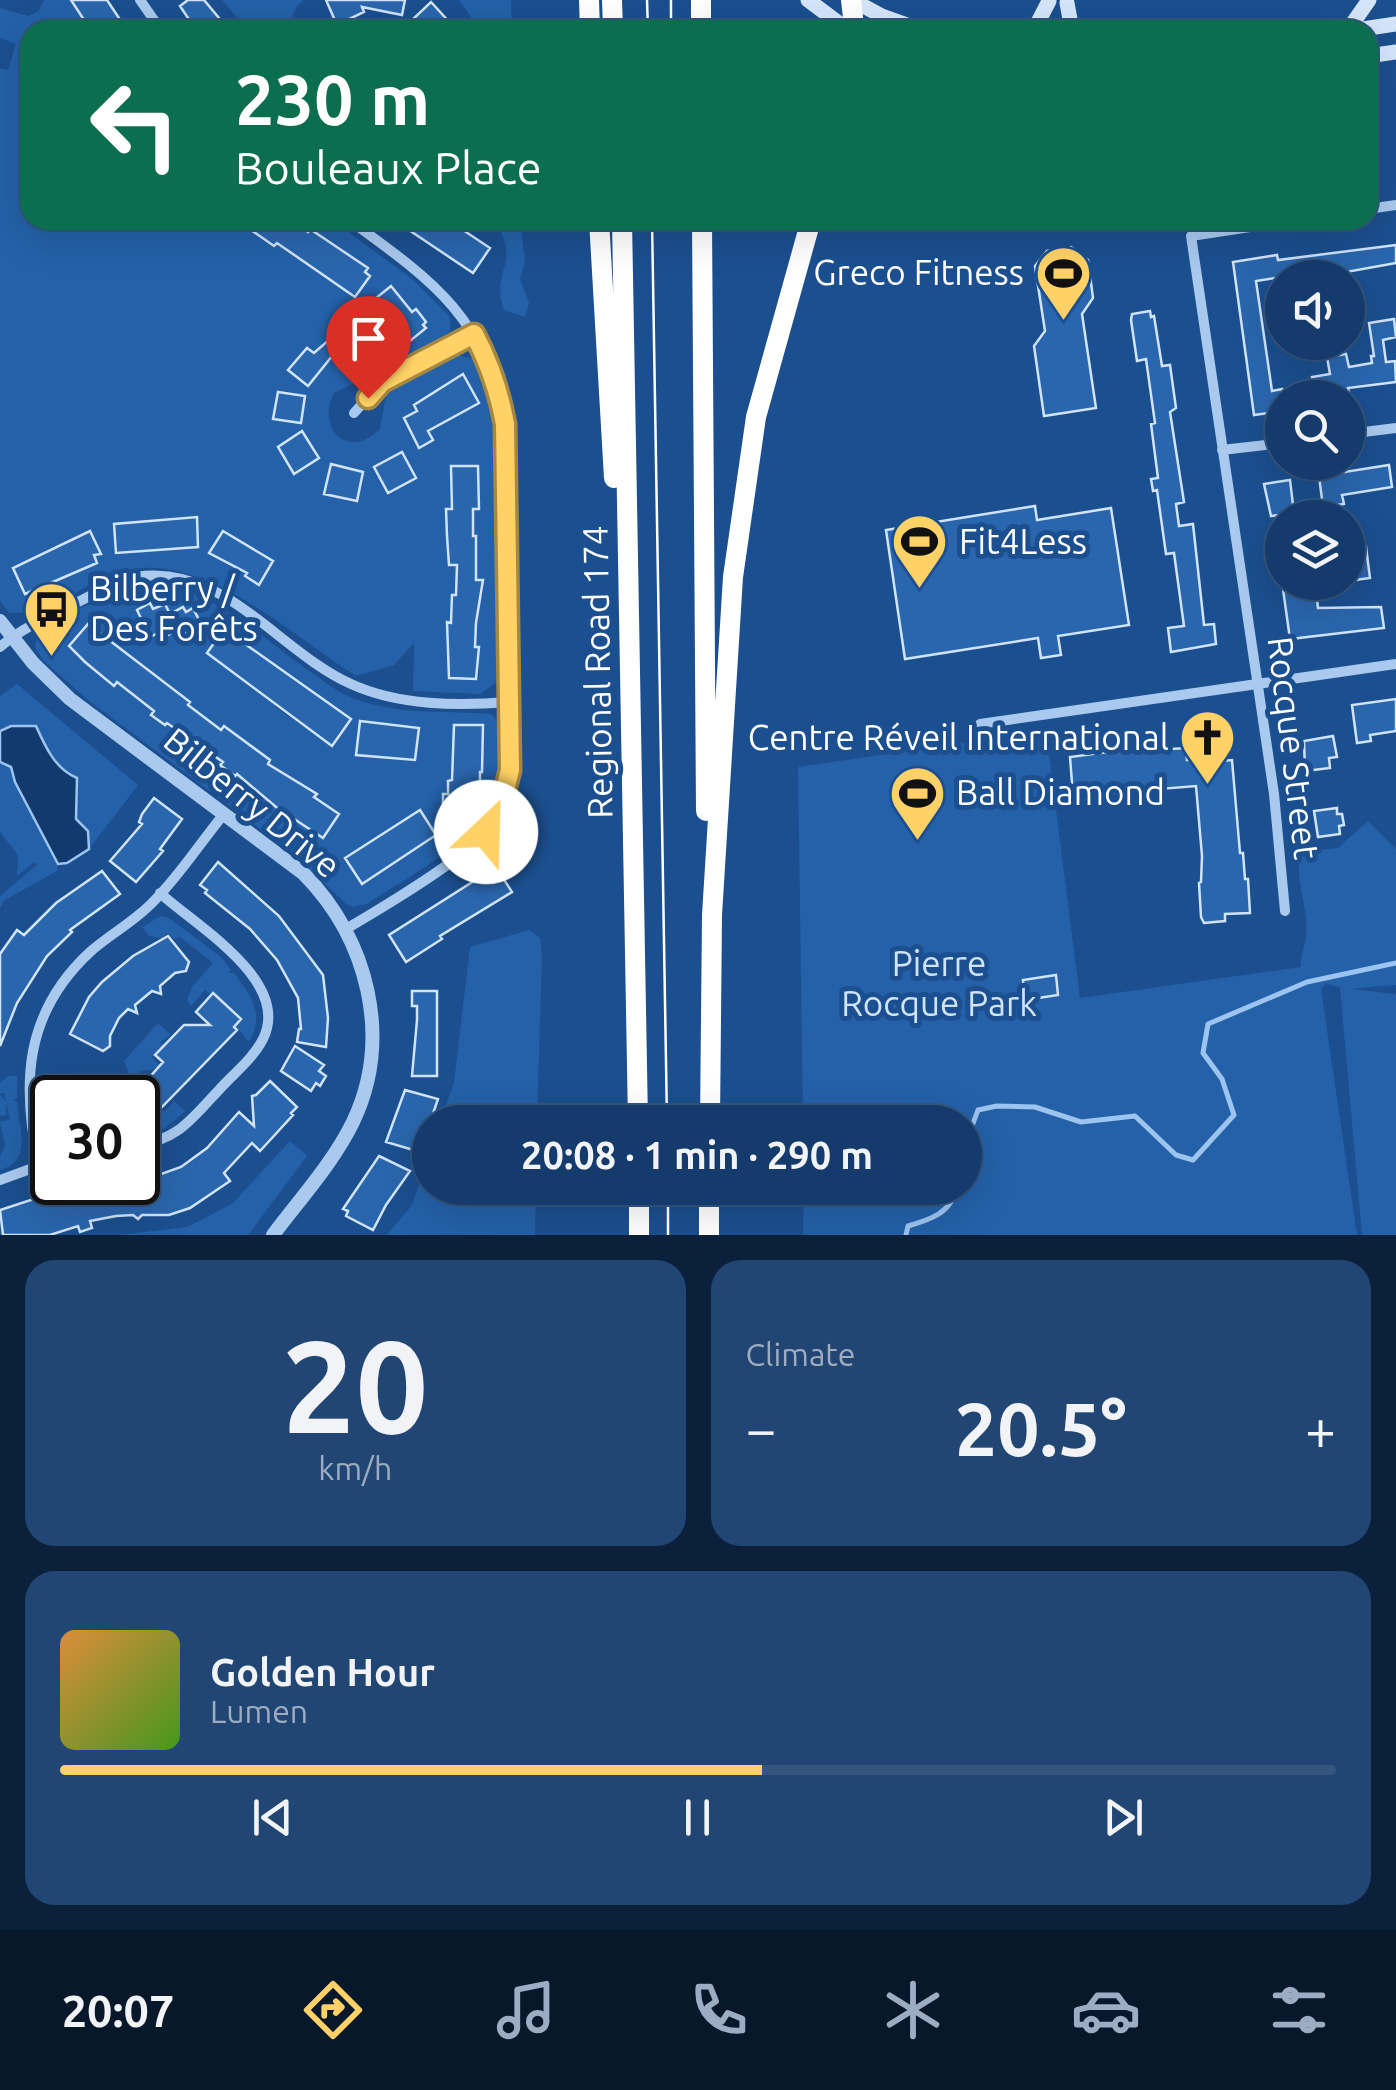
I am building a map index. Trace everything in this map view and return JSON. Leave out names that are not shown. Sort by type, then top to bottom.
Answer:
[{"type":"highway","points":[[600,230],[636,904]]},
{"type":"highway","name":"Regional Road 174","points":[[622,230],[638,1105]]},
{"type":"highway","points":[[702,230],[709,1105]]},
{"type":"highway","points":[[776,343],[795,230]]},
{"type":"highway","points":[[709,1105],[712,915],[733,577],[753,434],[809,230]]},
{"type":"highway","points":[[638,1205],[639,1235]]},
{"type":"main road","points":[[808,0],[835,20]]},
{"type":"main road","points":[[851,0],[893,20]]},
{"type":"main road","points":[[1068,3],[1071,20]]},
{"type":"street","points":[[346,929],[460,856],[486,832],[502,802],[510,770],[505,424],[491,368],[457,309],[420,272],[363,230]]},
{"type":"street","name":"Rocque Street","points":[[1231,230],[1191,236],[1274,794],[1285,911]]},
{"type":"street","points":[[354,414],[382,382],[474,334]]},
{"type":"street","points":[[1365,432],[1396,428]]},
{"type":"street","points":[[1222,450],[1265,444]]},
{"type":"street","points":[[4,641],[115,583],[165,577],[205,586],[329,672],[370,692],[399,700],[510,702]]},
{"type":"street","name":"Bilberry Drive","points":[[0,621],[4,641],[70,699],[304,874],[346,929],[364,975],[373,1016],[368,1076],[346,1135],[273,1235]]},
{"type":"street","points":[[980,724],[1396,664]]},
{"type":"street","points":[[30,1126],[27,1093],[34,1045],[62,984],[86,956],[142,912],[224,814]]},
{"type":"street","points":[[160,893],[234,955],[264,995],[270,1018],[260,1045],[184,1127],[160,1141]]},
{"type":"street","points":[[0,1180],[30,1169]]},
{"type":"green space","points":[[44,0],[71,0],[83,20],[20,20],[20,230],[310,230],[287,250],[355,297],[369,276],[365,272],[368,267],[353,257],[350,261],[343,256],[346,251],[333,242],[329,247],[312,230],[346,230],[411,278],[450,317],[450,331],[438,342],[334,393],[329,418],[340,438],[361,441],[380,429],[385,400],[401,382],[455,355],[472,358],[481,368],[496,429],[500,673],[498,681],[480,694],[413,691],[414,643],[394,665],[356,676],[246,601],[184,573],[153,568],[123,571],[36,612],[9,613],[0,601],[0,68],[8,70],[16,44],[0,38],[0,8],[28,16],[39,11]],"holes":[[[391,286],[426,321],[426,328],[405,345],[370,303]],[[463,375],[428,430],[433,440],[419,447],[404,418],[411,414],[421,417],[439,393],[437,389]],[[452,467],[473,509],[473,536],[477,536],[475,565],[449,565],[446,510],[452,509]],[[196,517],[198,547],[152,547],[151,551],[129,549],[129,553],[116,553],[114,524]],[[457,580],[483,580],[483,595],[478,596],[478,623],[473,623],[473,647],[479,647],[479,676],[475,679],[449,678],[447,623],[451,623],[452,596],[456,595]]]},
{"type":"green space","points":[[222,0],[304,0],[291,20],[239,20]]},
{"type":"green space","points":[[459,0],[511,0],[512,20],[473,20]]},
{"type":"green space","points":[[499,230],[521,230],[525,261],[520,279],[529,303],[525,317],[504,310],[500,297],[506,256]]},
{"type":"green space","points":[[163,585],[222,608],[331,687],[363,702],[399,709],[491,714],[498,724],[499,752],[484,809],[470,829],[433,861],[367,904],[346,904],[295,855],[88,700],[35,648],[37,633],[67,615],[97,601]],"holes":[[[150,604],[153,609],[165,604],[170,614],[183,607],[186,612],[193,609],[202,626],[182,636],[178,630],[167,636],[164,630],[151,636]],[[224,629],[266,659],[268,668],[253,689],[207,653]],[[146,669],[211,722],[195,744],[172,727],[169,720],[164,725],[152,715],[155,710]],[[299,682],[350,720],[331,746],[274,706]],[[363,722],[383,724],[382,730],[388,724],[419,728],[415,760],[356,755]],[[483,725],[480,744],[485,745],[477,764],[482,764],[480,792],[470,793],[474,806],[444,807],[443,794],[448,794],[448,781],[452,780],[454,726]],[[225,727],[270,760],[255,780],[238,772],[235,776],[221,765],[224,760],[214,756]],[[294,778],[339,815],[322,838],[296,820],[294,813],[290,817],[277,808]],[[420,810],[436,835],[362,883],[345,858]]]},
{"type":"green space","points":[[17,684],[138,785],[89,849],[88,831],[75,819],[76,778],[56,763],[36,726],[11,726],[0,731],[0,696]]},
{"type":"green space","name":"Pierre Rocque Park","points":[[1046,731],[1080,998],[1301,967],[1306,926],[1300,856],[1308,851],[1338,848],[1368,821],[1396,849],[1396,985],[1351,989],[1396,994],[1396,1235],[1362,1235],[1340,988],[1326,983],[1321,989],[1357,1235],[803,1235],[804,1205],[982,1205],[982,1105],[803,1105],[798,767]]},
{"type":"green space","points":[[0,762],[11,767],[58,864],[57,871],[5,900],[0,908],[0,896],[38,864],[33,863],[17,876],[18,855],[0,832]]},
{"type":"green space","points":[[161,916],[221,957],[231,970],[229,973],[234,973],[246,990],[256,1014],[249,1042],[235,1025],[240,1019],[205,990],[191,1006],[187,1000],[192,987],[213,963],[180,937],[174,939],[168,933],[162,938],[149,936],[142,927]]},
{"type":"green space","points":[[529,930],[540,938],[538,1105],[446,1105],[454,1082],[470,947]]},
{"type":"green space","points":[[158,1023],[171,1035],[160,1042],[163,1045],[152,1057],[159,1065],[157,1069],[129,1075],[124,1061]]},
{"type":"green space","points":[[8,1076],[17,1076],[17,1097],[13,1101],[17,1101],[22,1142],[17,1159],[0,1170],[5,1146],[0,1122],[10,1119],[6,1103],[6,1115],[0,1116],[0,1095],[6,1101],[4,1093],[0,1093],[0,1083]]},
{"type":"green space","points":[[174,1101],[185,1111],[160,1130],[160,1110],[165,1111]]},
{"type":"green space","points":[[290,1141],[307,1156],[248,1235],[119,1235],[187,1227],[232,1204]]},
{"type":"green space","points":[[412,1205],[536,1205],[535,1235],[387,1235]]},
{"type":"shaded area","points":[[11,726],[36,726],[57,763],[77,778],[76,819],[88,831],[89,849],[67,863],[58,864],[11,767],[0,762],[0,731]]},
{"type":"building","points":[[71,0],[107,0],[120,20],[84,20]]},
{"type":"building","points":[[188,0],[204,0],[221,20],[189,20],[180,6]]},
{"type":"building","points":[[326,0],[405,0],[402,15],[362,7],[364,12],[347,20],[335,20]]},
{"type":"building","points":[[431,2],[447,20],[412,20]]},
{"type":"building","points":[[251,230],[311,230],[368,268],[365,272],[370,276],[355,297],[277,243],[274,246]]},
{"type":"building","points":[[409,230],[463,230],[490,248],[473,273]]},
{"type":"building","points":[[1396,245],[1396,263],[1365,269],[1365,260],[1278,260]]},
{"type":"building","points":[[1071,247],[1088,260],[1093,298],[1082,314],[1096,408],[1044,416],[1034,346],[1045,331],[1035,266],[1047,251]]},
{"type":"building","points":[[1277,255],[1278,260],[1265,260],[1265,280],[1256,281],[1270,380],[1265,380],[1265,413],[1254,415],[1233,262]]},
{"type":"building","points":[[391,286],[412,312],[416,309],[426,322],[426,328],[405,345],[370,303]]},
{"type":"building","points":[[1150,311],[1162,366],[1170,365],[1176,408],[1170,412],[1184,502],[1176,504],[1179,526],[1193,524],[1204,625],[1214,624],[1216,644],[1171,652],[1168,628],[1184,626],[1174,553],[1166,554],[1157,490],[1153,491],[1151,479],[1158,478],[1146,359],[1137,361],[1131,320],[1132,314]]},
{"type":"building","points":[[1394,319],[1396,337],[1383,340],[1386,362],[1395,361],[1396,382],[1365,386],[1365,380],[1312,380],[1330,374],[1328,360],[1347,360],[1349,367],[1372,363],[1369,323]]},
{"type":"building","points":[[345,326],[362,346],[341,364],[333,355],[308,386],[288,370],[307,348],[314,353]]},
{"type":"building","points":[[463,374],[479,403],[428,431],[433,440],[419,448],[404,418],[417,411],[414,405]]},
{"type":"building","points":[[278,392],[305,396],[301,423],[273,419]]},
{"type":"building","points":[[302,431],[319,458],[294,474],[278,447]]},
{"type":"building","points":[[402,452],[416,478],[388,493],[374,467]]},
{"type":"building","points":[[331,464],[363,472],[357,501],[324,494]]},
{"type":"building","points":[[1389,465],[1392,487],[1342,495],[1343,500],[1322,500],[1320,480],[1365,480],[1365,469]]},
{"type":"building","points":[[451,466],[478,466],[479,509],[473,509],[473,536],[476,580],[483,580],[476,623],[476,679],[449,678],[447,622],[451,623],[452,595],[456,595],[457,565],[449,565],[447,536],[446,509],[452,509]]},
{"type":"building","points":[[1290,480],[1292,500],[1268,500],[1264,484]]},
{"type":"building","points":[[1035,506],[1037,520],[1111,508],[1129,625],[1058,636],[1061,655],[1041,658],[1038,638],[905,659],[886,530]]},
{"type":"building","points":[[197,517],[198,547],[116,553],[114,524]]},
{"type":"building","points":[[90,531],[101,554],[94,555],[97,563],[25,594],[13,568]]},
{"type":"building","points":[[223,531],[273,561],[259,585],[245,576],[247,573],[209,553]]},
{"type":"building","points":[[1365,547],[1370,578],[1365,579]]},
{"type":"building","points":[[1285,600],[1317,600],[1318,608],[1381,607],[1384,628],[1290,639]]},
{"type":"building","points":[[150,603],[153,609],[165,604],[170,614],[183,607],[186,612],[193,608],[202,626],[181,636],[178,630],[166,636],[164,630],[150,637],[137,610]]},
{"type":"building","points":[[88,624],[221,730],[224,726],[270,760],[268,764],[317,794],[314,797],[339,814],[323,838],[220,765],[223,762],[151,715],[154,711],[85,662],[69,646]]},
{"type":"building","points":[[224,629],[351,719],[332,746],[207,653]]},
{"type":"building","points":[[1396,699],[1396,731],[1370,735],[1371,741],[1357,743],[1352,705]]},
{"type":"building","points":[[360,721],[419,728],[415,760],[356,755]]},
{"type":"building","points":[[454,725],[483,725],[480,793],[474,793],[474,807],[443,807],[443,794],[448,794],[448,781],[452,780]]},
{"type":"building","points":[[1333,736],[1337,757],[1329,758],[1330,768],[1305,771],[1304,741]]},
{"type":"building","points":[[1138,748],[1186,748],[1187,760],[1195,763],[1232,760],[1250,913],[1225,914],[1225,921],[1204,923],[1201,917],[1202,856],[1196,786],[1073,796],[1070,757]]},
{"type":"building","points":[[154,798],[182,819],[160,849],[163,851],[136,882],[110,861],[142,824],[142,814]]},
{"type":"building","points":[[1337,808],[1344,825],[1339,826],[1340,834],[1318,837],[1314,811]]},
{"type":"building","points":[[420,810],[436,835],[362,884],[345,858]]},
{"type":"building","points":[[218,862],[279,916],[323,975],[328,1018],[326,1047],[297,1042],[301,1029],[298,998],[277,960],[250,929],[200,885]]},
{"type":"building","points":[[496,867],[512,892],[406,962],[389,935]]},
{"type":"building","points":[[102,871],[120,894],[70,930],[47,956],[17,1003],[0,1046],[0,954],[17,930],[24,935],[56,903]]},
{"type":"building","points":[[168,936],[189,962],[186,971],[175,973],[160,986],[161,994],[152,991],[135,1005],[137,1013],[128,1009],[110,1036],[110,1046],[103,1051],[70,1034],[89,997],[102,982],[133,956]]},
{"type":"building","points":[[1056,975],[1058,995],[1025,1000],[1023,980]]},
{"type":"building","points":[[412,991],[437,991],[437,1076],[412,1076],[417,1006],[412,1006]]},
{"type":"building","points":[[213,993],[241,1019],[234,1027],[237,1030],[162,1107],[160,1075],[151,1075],[163,1062],[155,1055],[184,1025],[210,1025],[196,1012]]},
{"type":"building","points":[[295,1046],[324,1065],[319,1071],[326,1076],[311,1091],[281,1071]]},
{"type":"building","points":[[270,1081],[297,1107],[260,1151],[252,1143],[224,1173],[230,1181],[190,1208],[169,1215],[142,1215],[138,1219],[133,1215],[116,1216],[90,1221],[92,1228],[80,1232],[78,1226],[50,1235],[3,1235],[0,1210],[30,1200],[30,1205],[160,1205],[160,1174],[181,1167],[207,1148],[239,1112],[254,1126],[252,1096]]},
{"type":"building","points":[[405,1090],[438,1099],[436,1105],[412,1105],[412,1150],[386,1142]]},
{"type":"building","points":[[379,1156],[410,1171],[373,1230],[346,1216],[348,1211],[343,1209]]},
{"type":"waterway","points":[[982,1109],[1035,1107],[1081,1122],[1135,1116],[1176,1155],[1193,1160],[1234,1115],[1222,1079],[1203,1053],[1208,1024],[1307,982],[1396,963]]},
{"type":"waterway","points":[[906,1235],[908,1226],[931,1218],[949,1205]]},
{"type":"tram line","points":[[647,0],[648,20]]},
{"type":"tram line","points":[[671,0],[671,20]]},
{"type":"tram line","points":[[652,230],[667,1105]]},
{"type":"tram line","points":[[668,1205],[668,1235]]},
{"type":"place","name":"Greco Fitness","points":[[1063,322]]},
{"type":"place","name":"Fit4Less","points":[[920,591]]},
{"type":"place","name":"Bilberry / Des Forêts","points":[[51,658]]},
{"type":"place","name":"Centre Réveil International","points":[[1208,787]]},
{"type":"place","name":"Ball Diamond","points":[[917,842]]},
{"type":"route","points":[[368,398],[382,382],[474,334],[499,394],[505,424],[510,770],[502,802],[486,832]]}]
